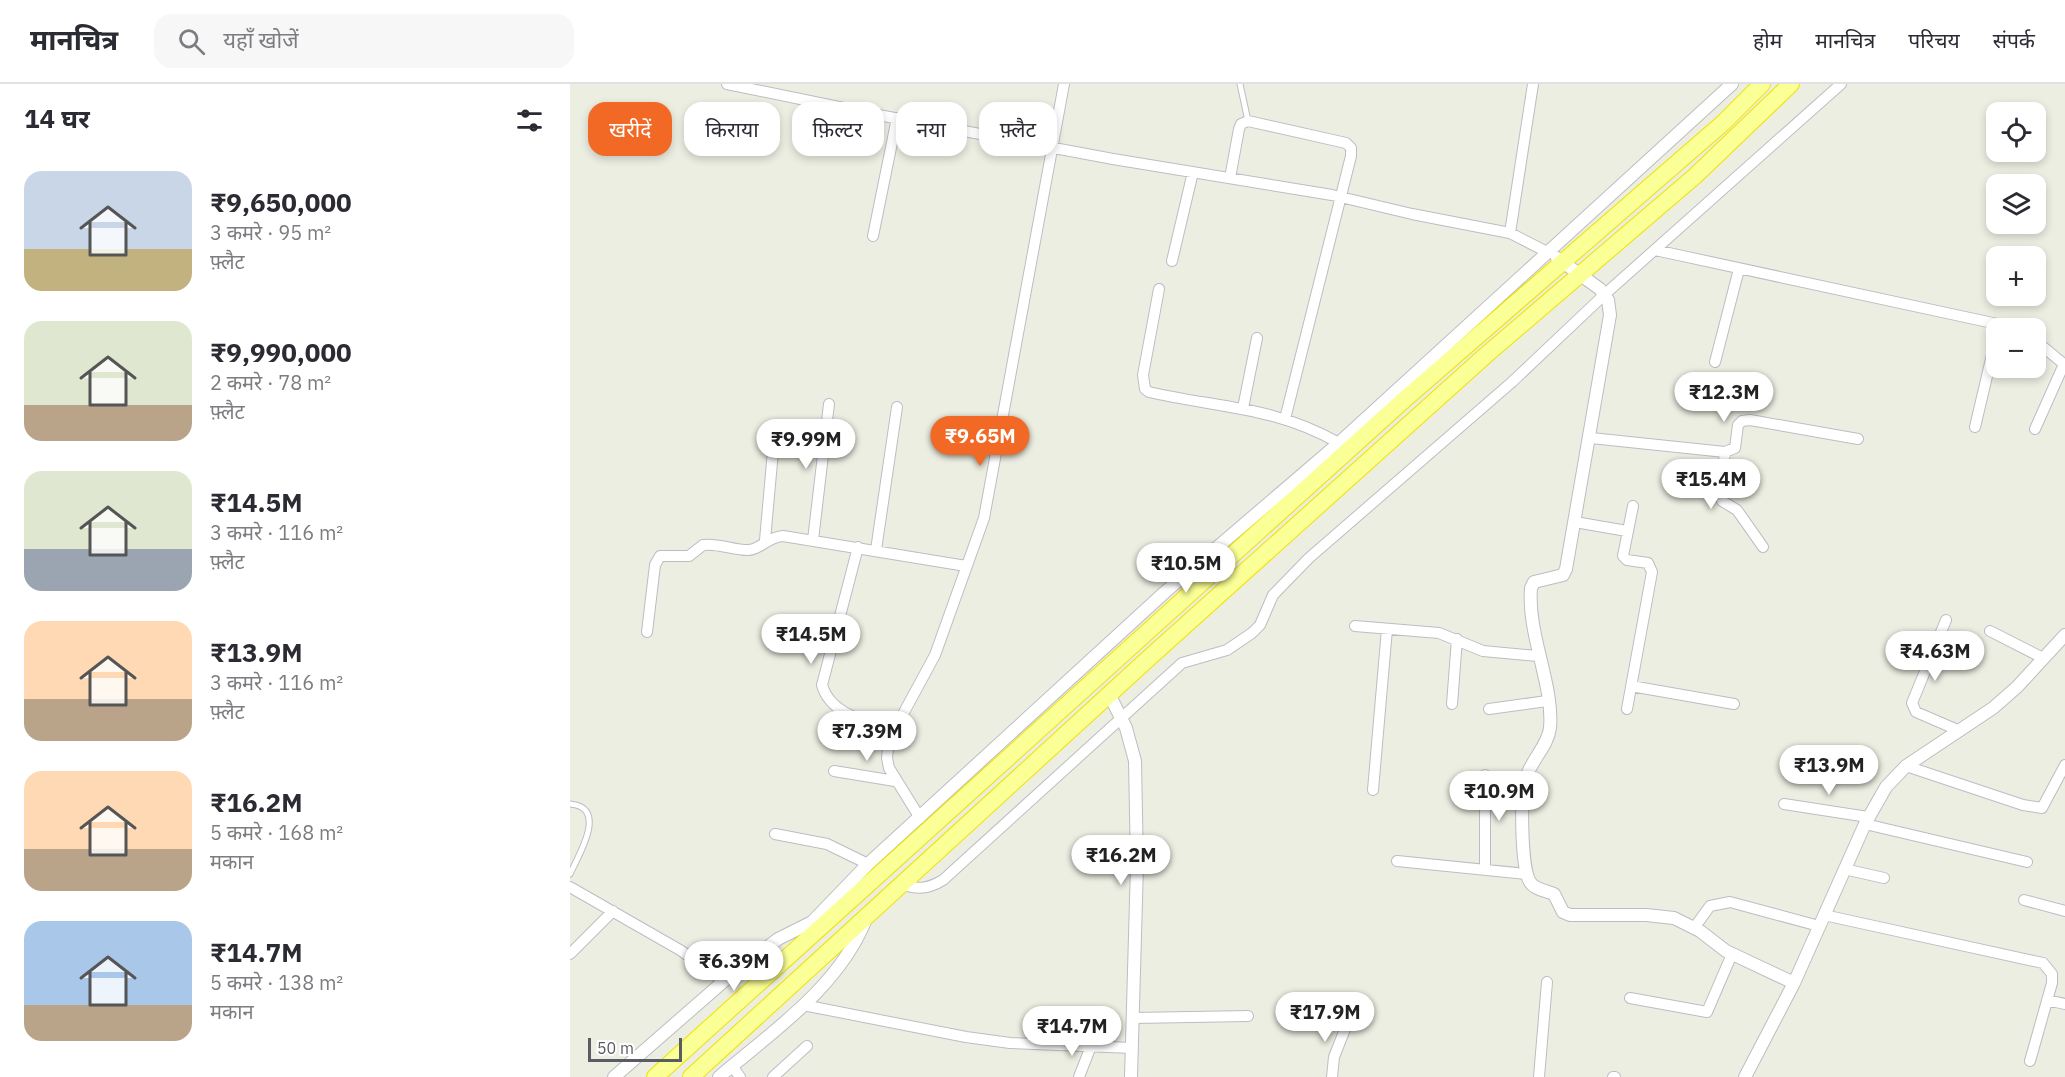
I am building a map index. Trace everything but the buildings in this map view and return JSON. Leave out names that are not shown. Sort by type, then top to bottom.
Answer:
[{"type":"highway","points":[[655,1077],[1405,399],[1555,257],[1723,123],[1762,84]]},
{"type":"highway","points":[[691,1077],[1109,694],[1578,275],[1695,176],[1791,84]]},
{"type":"street","points":[[727,84],[896,118]]},
{"type":"street","points":[[1057,123],[1064,84]]},
{"type":"street","points":[[1510,233],[1533,84]]},
{"type":"street","points":[[812,922],[868,864],[1165,592],[1555,257],[1732,84]]},
{"type":"street","points":[[901,884],[919,889],[932,887],[943,880],[1182,663],[1227,650],[1252,633],[1260,625],[1274,596],[1301,566],[1512,382],[1604,295],[1841,84]]},
{"type":"street","points":[[1230,178],[1239,129],[1241,124],[1248,121],[1346,143],[1351,148],[1351,156],[1286,419]]},
{"type":"street","points":[[873,236],[896,123]]},
{"type":"street","points":[[1057,147],[1340,197],[1510,233],[1555,257],[1604,295],[1608,300],[1610,315],[1591,438],[1563,575],[1534,582],[1531,588],[1538,656],[1550,728],[1547,739],[1533,762],[1522,793],[1527,874],[1534,887],[1554,894],[1563,912],[1570,915],[1646,915],[1674,918],[1694,928],[1732,954],[1794,983]]},
{"type":"street","points":[[920,818],[895,781],[887,758],[894,731],[935,655],[984,518],[1051,156]]},
{"type":"street","points":[[1172,261],[1193,172]]},
{"type":"street","points":[[1655,250],[1986,323]]},
{"type":"street","points":[[1715,363],[1738,269]]},
{"type":"street","points":[[1159,289],[1143,375],[1145,388],[1157,394],[1243,408],[1286,419],[1339,443]]},
{"type":"street","points":[[1243,408],[1257,338]]},
{"type":"street","points":[[2035,429],[2065,364],[2046,349]]},
{"type":"street","points":[[1975,427],[1987,378]]},
{"type":"street","points":[[813,540],[829,404]]},
{"type":"street","points":[[876,550],[897,406]]},
{"type":"street","points":[[1591,438],[1725,452],[1735,448],[1738,424],[1750,420],[1858,440]]},
{"type":"street","points":[[765,540],[774,440]]},
{"type":"street","points":[[1725,452],[1720,496],[1722,501],[1737,510],[1763,548]]},
{"type":"street","points":[[1627,709],[1652,572],[1648,563],[1627,560],[1623,556],[1633,506]]},
{"type":"street","points":[[1575,522],[1627,531]]},
{"type":"street","points":[[647,632],[655,565],[660,556],[689,556],[703,545],[711,544],[748,550],[756,548],[772,536],[783,536],[966,566]]},
{"type":"street","points":[[858,548],[822,685],[830,701],[841,711],[894,731]]},
{"type":"street","points":[[1946,620],[1912,703],[1916,712],[1960,731]]},
{"type":"street","points":[[1355,626],[1439,633],[1482,651],[1538,656]]},
{"type":"street","points":[[1373,790],[1387,628]]},
{"type":"street","points":[[1990,632],[2043,658]]},
{"type":"street","points":[[1745,1077],[1794,983],[1844,869],[1886,787],[1906,766],[2001,701],[2065,635]]},
{"type":"street","points":[[1452,704],[1457,639]]},
{"type":"street","points":[[1631,686],[1734,704]]},
{"type":"street","points":[[1109,694],[1122,718],[1135,761],[1137,865],[1131,1077]]},
{"type":"street","points":[[1489,709],[1547,701]]},
{"type":"street","points":[[1906,766],[2023,805],[2042,808],[2047,804],[2065,765]]},
{"type":"street","points":[[834,771],[895,781]]},
{"type":"street","points":[[1485,775],[1485,870]]},
{"type":"street","points":[[1784,804],[1867,821],[2027,862]]},
{"type":"street","points":[[775,834],[827,844],[868,864]]},
{"type":"street","points":[[1397,861],[1527,874]]},
{"type":"street","points":[[1844,869],[1884,878]]},
{"type":"street","points":[[570,887],[680,950],[724,981]]},
{"type":"street","points":[[2024,900],[2065,911]]},
{"type":"street","points":[[614,1077],[724,981],[778,939],[851,902]]},
{"type":"street","points":[[1694,928],[1710,906],[1730,902],[2043,963],[2052,974],[2030,1061]]},
{"type":"street","points":[[570,954],[613,911]]},
{"type":"street","points":[[719,1077],[803,1005],[847,956],[868,915]]},
{"type":"street","points":[[1630,998],[1707,1012],[1732,954]]},
{"type":"street","points":[[1539,1077],[1547,982]]},
{"type":"street","points":[[2047,1000],[2065,1004]]},
{"type":"street","points":[[803,1005],[966,1037],[1010,1043],[1132,1048]]},
{"type":"street","points":[[1332,1077],[1334,1057],[1351,1014]]},
{"type":"street","points":[[1133,1018],[1248,1016]]},
{"type":"street","points":[[773,1077],[807,1046]]},
{"type":"street","points":[[1079,1077],[1091,1046]]},
{"type":"street","points":[[732,1066],[740,1077]]},
{"type":"lane","points":[[1239,84],[1248,121]]},
{"type":"lane","points":[[570,804],[583,810],[589,816],[591,826],[570,874]]}]
